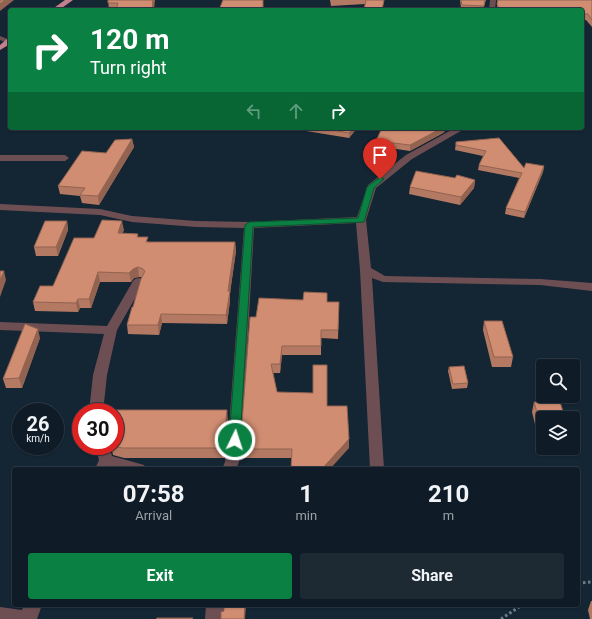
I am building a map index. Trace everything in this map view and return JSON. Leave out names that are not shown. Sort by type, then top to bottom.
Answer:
[{"type":"highway","points":[[57,8],[70,0]]},
{"type":"street","points":[[376,467],[366,270],[361,220],[371,187],[409,157],[458,130]]},
{"type":"street","points":[[0,207],[100,212],[132,219],[189,224],[249,225],[361,220]]},
{"type":"street","points":[[230,467],[235,440],[249,225]]},
{"type":"street","points":[[366,270],[383,279],[540,282],[592,287]]},
{"type":"street","points":[[96,403],[100,375],[112,330],[139,281]]},
{"type":"street","points":[[0,326],[112,330]]},
{"type":"street","points":[[103,458],[132,467]]},
{"type":"street","points":[[0,615],[28,619],[32,607]]},
{"type":"street","points":[[214,619],[215,607]]},
{"type":"lane","points":[[0,158],[65,158]]},
{"type":"path","points":[[580,583],[592,582]]},
{"type":"path","points":[[501,619],[519,607]]},
{"type":"building","points":[[108,0],[153,0],[152,8],[117,8],[118,3],[108,3]]},
{"type":"building","points":[[223,0],[263,0],[263,8],[220,8]]},
{"type":"building","points":[[366,0],[384,0],[382,8],[364,8]]},
{"type":"building","points":[[461,0],[485,0],[484,6],[462,5]]},
{"type":"building","points":[[498,0],[592,0],[592,20],[588,14],[584,14],[584,8],[499,8],[497,4]]},
{"type":"building","points":[[333,130],[351,130],[349,133]]},
{"type":"building","points":[[381,130],[438,130],[410,145],[376,141]]},
{"type":"building","points":[[499,138],[524,168],[526,163],[544,166],[525,212],[506,208],[522,173],[479,165],[486,151],[456,145],[456,142]]},
{"type":"building","points":[[132,139],[98,196],[80,195],[85,188],[58,186],[82,151],[106,153],[115,140]]},
{"type":"building","points":[[416,171],[455,178],[457,175],[475,180],[461,197],[410,187]]},
{"type":"building","points":[[102,220],[122,221],[118,233],[138,234],[137,237],[148,237],[146,242],[235,242],[226,315],[161,314],[158,325],[127,325],[141,279],[145,271],[138,267],[129,273],[98,272],[89,299],[78,299],[76,303],[33,302],[40,286],[53,286],[74,238],[94,238]]},
{"type":"building","points":[[45,221],[67,221],[56,247],[34,247]]},
{"type":"building","points":[[0,271],[4,271],[0,281]]},
{"type":"building","points":[[304,292],[327,293],[327,302],[339,302],[338,330],[321,330],[321,346],[282,346],[280,364],[271,364],[277,392],[313,393],[313,365],[327,365],[327,406],[347,406],[349,439],[324,467],[291,467],[292,449],[240,449],[250,317],[256,317],[259,298],[303,300]]},
{"type":"building","points":[[484,321],[502,321],[513,357],[494,357]]},
{"type":"building","points":[[25,324],[38,329],[19,378],[3,379]]},
{"type":"building","points":[[464,366],[468,383],[453,384],[449,367]]},
{"type":"building","points":[[534,402],[560,403],[563,411],[537,411]]},
{"type":"building","points":[[124,410],[227,410],[223,448],[124,448]]},
{"type":"building","points":[[224,607],[245,607],[244,619],[221,619],[221,612],[224,611]]},
{"type":"building","points":[[157,618],[193,618],[156,619]]},
{"type":"route","points":[[235,440],[249,225],[328,223],[361,220],[371,187],[380,179]]}]
